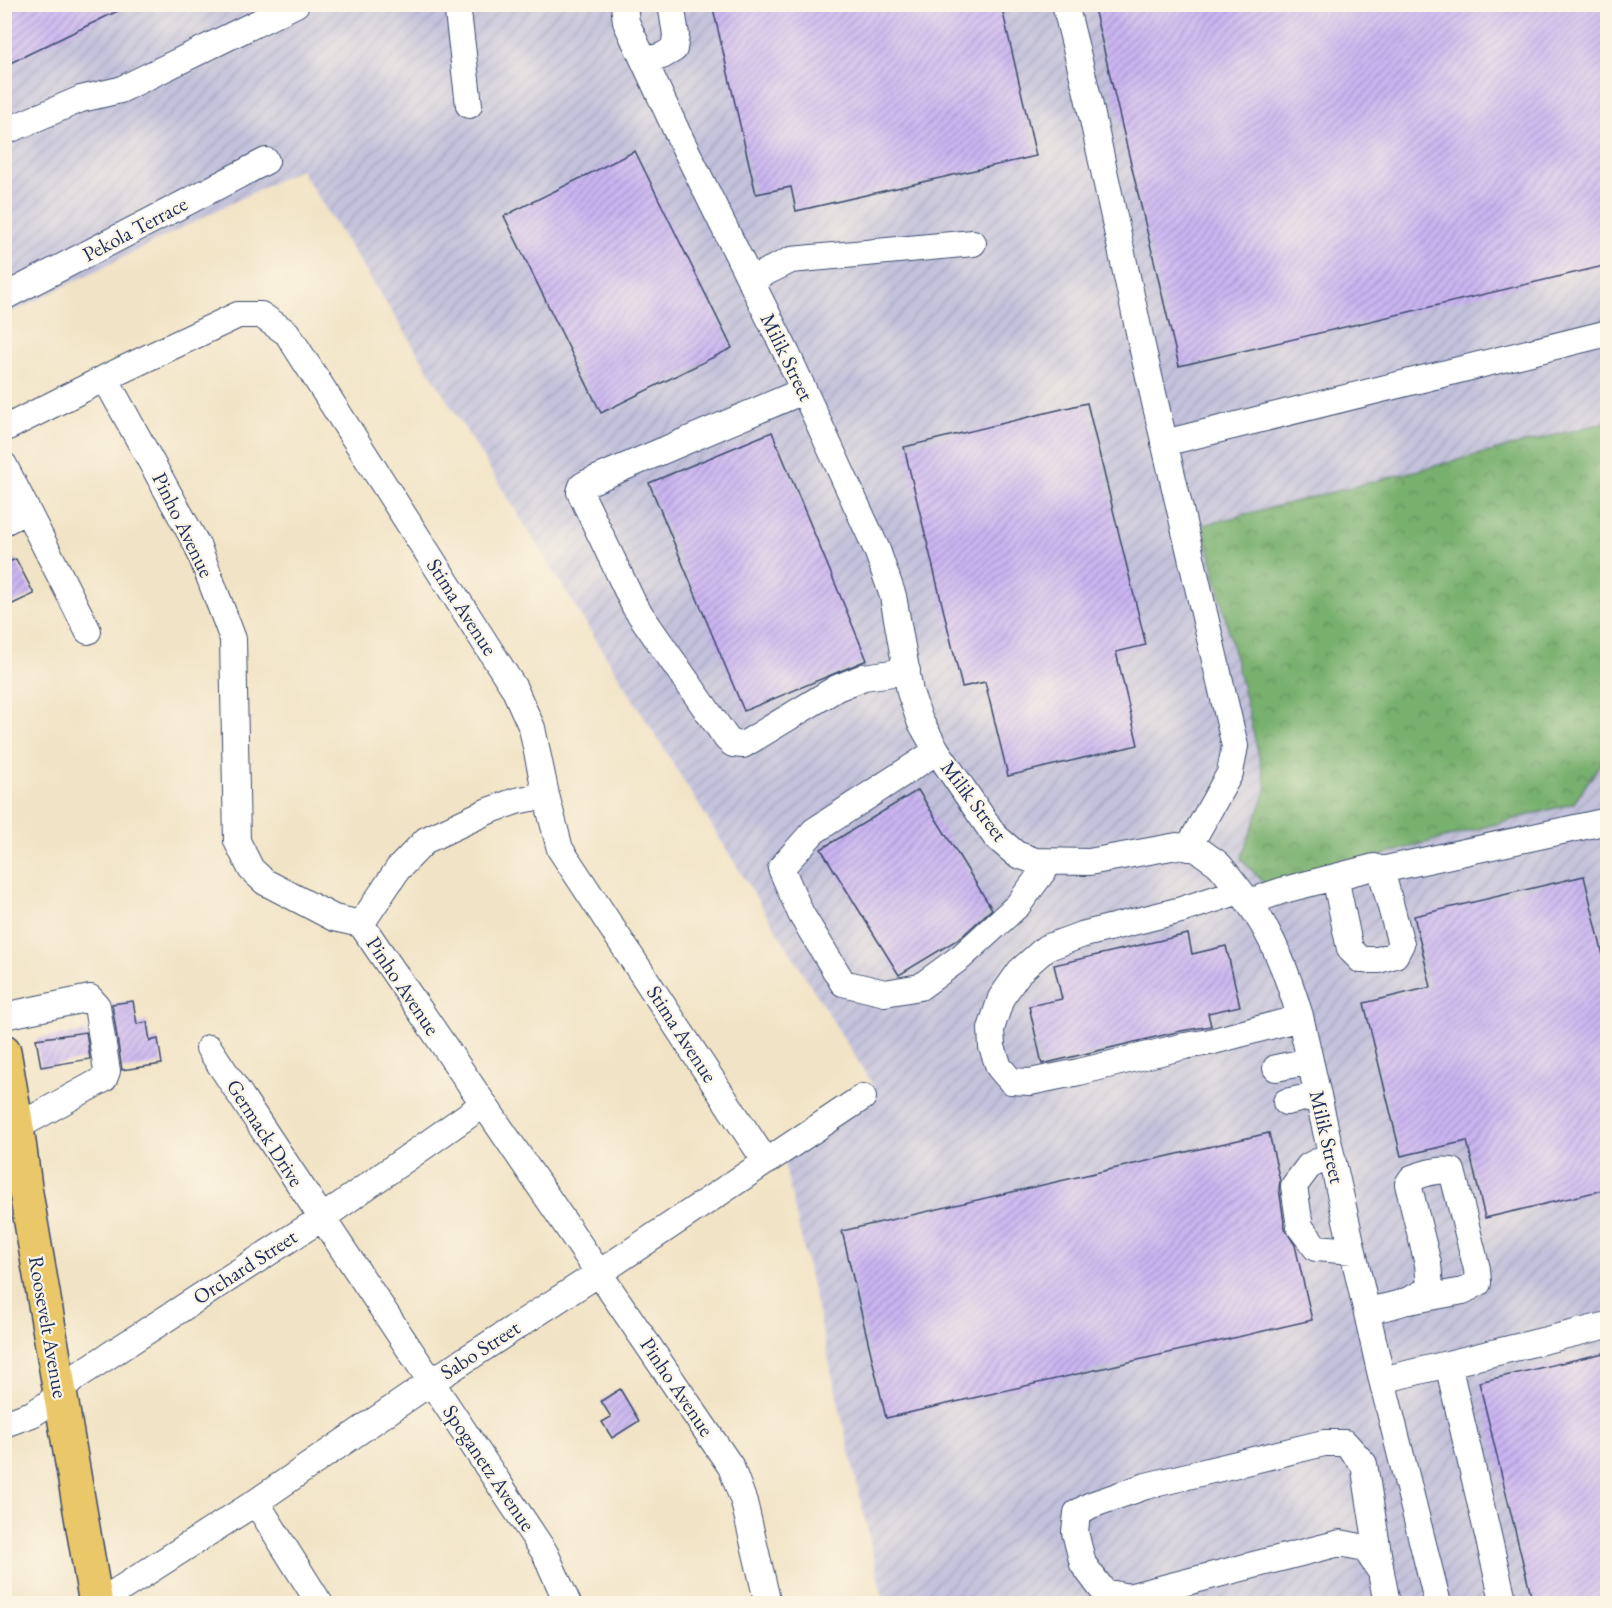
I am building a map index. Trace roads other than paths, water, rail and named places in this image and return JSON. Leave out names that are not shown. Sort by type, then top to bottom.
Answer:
[{"type":"main road","name":"Roosevelt Avenue","points":[[4,1051],[17,1127],[15,1191],[59,1392],[96,1604]]},
{"type":"street","points":[[4,132],[81,99],[120,90],[296,4]]},
{"type":"street","points":[[457,4],[469,105]]},
{"type":"street","name":"Milik Street","points":[[624,4],[626,22],[644,62],[804,391],[877,550],[892,596],[910,692],[920,721],[937,751],[995,836],[1016,854],[1035,861],[1050,862],[1089,862],[1177,846],[1197,849],[1217,863],[1244,896],[1272,941],[1288,977],[1300,1018],[1382,1380],[1438,1604]]},
{"type":"street","points":[[644,62],[674,49],[676,35],[671,4]]},
{"type":"street","points":[[1065,4],[1235,746],[1230,773],[1188,848]]},
{"type":"street","name":"Pekola Terrace","points":[[4,297],[266,161]]},
{"type":"street","points":[[750,280],[791,260],[973,243]]},
{"type":"street","name":"Stima Avenue","points":[[4,429],[238,315],[261,315],[287,333],[514,688],[532,728],[560,849],[766,1162]]},
{"type":"street","points":[[1164,443],[1608,333]]},
{"type":"street","name":"Pinho Avenue","points":[[105,378],[198,547],[233,639],[237,841],[251,869],[266,882],[334,918],[361,924],[731,1467],[744,1502],[768,1604]]},
{"type":"street","points":[[804,391],[587,483],[582,486],[580,492],[635,607],[727,739],[733,744],[743,745],[837,688],[864,677],[907,671]]},
{"type":"street","points":[[4,465],[16,516],[88,631]]},
{"type":"street","points":[[937,751],[814,831],[782,868],[801,914],[843,983],[885,993],[920,987],[961,957],[1018,904],[1050,862]]},
{"type":"street","points":[[361,924],[398,869],[426,840],[488,811],[516,801],[546,795]]},
{"type":"street","points":[[1300,1018],[1210,1042],[1030,1082],[1011,1081],[999,1067],[992,1047],[991,1029],[1001,998],[1020,971],[1046,948],[1081,935],[1244,896],[1284,890],[1374,867],[1381,870],[1608,821]]},
{"type":"street","points":[[1335,877],[1350,949],[1361,960],[1378,960],[1395,955],[1401,944],[1381,870]]},
{"type":"street","points":[[4,1016],[90,998],[97,1006],[107,1071],[104,1078],[17,1127]]},
{"type":"street","name":"Germack Drive","points":[[209,1048],[322,1218]]},
{"type":"street","points":[[1276,1068],[1310,1060]]},
{"type":"street","points":[[1286,1102],[1318,1095]]},
{"type":"street","name":"Sabo Street","points":[[96,1604],[256,1502],[431,1382],[863,1097]]},
{"type":"street","name":"Orchard Street","points":[[4,1424],[32,1414],[48,1404],[74,1378],[322,1218],[484,1104]]},
{"type":"street","points":[[1331,1155],[1309,1167],[1294,1186],[1300,1227],[1316,1248],[1353,1251]]},
{"type":"street","points":[[1366,1311],[1463,1291],[1478,1283],[1477,1269],[1452,1171],[1442,1169],[1429,1172],[1412,1178],[1408,1184],[1428,1264],[1430,1287],[1409,1301]]},
{"type":"street","name":"Spoganetz Avenue","points":[[322,1218],[545,1553],[568,1604]]},
{"type":"street","points":[[1382,1380],[1608,1325]]},
{"type":"street","points":[[1448,1364],[1504,1604]]},
{"type":"street","points":[[1381,1572],[1365,1548],[1340,1543],[1128,1597],[1104,1592],[1083,1564],[1075,1532],[1077,1512],[1146,1486],[1324,1443],[1345,1443],[1364,1464],[1388,1604]]},
{"type":"street","points":[[256,1502],[320,1604]]}]
